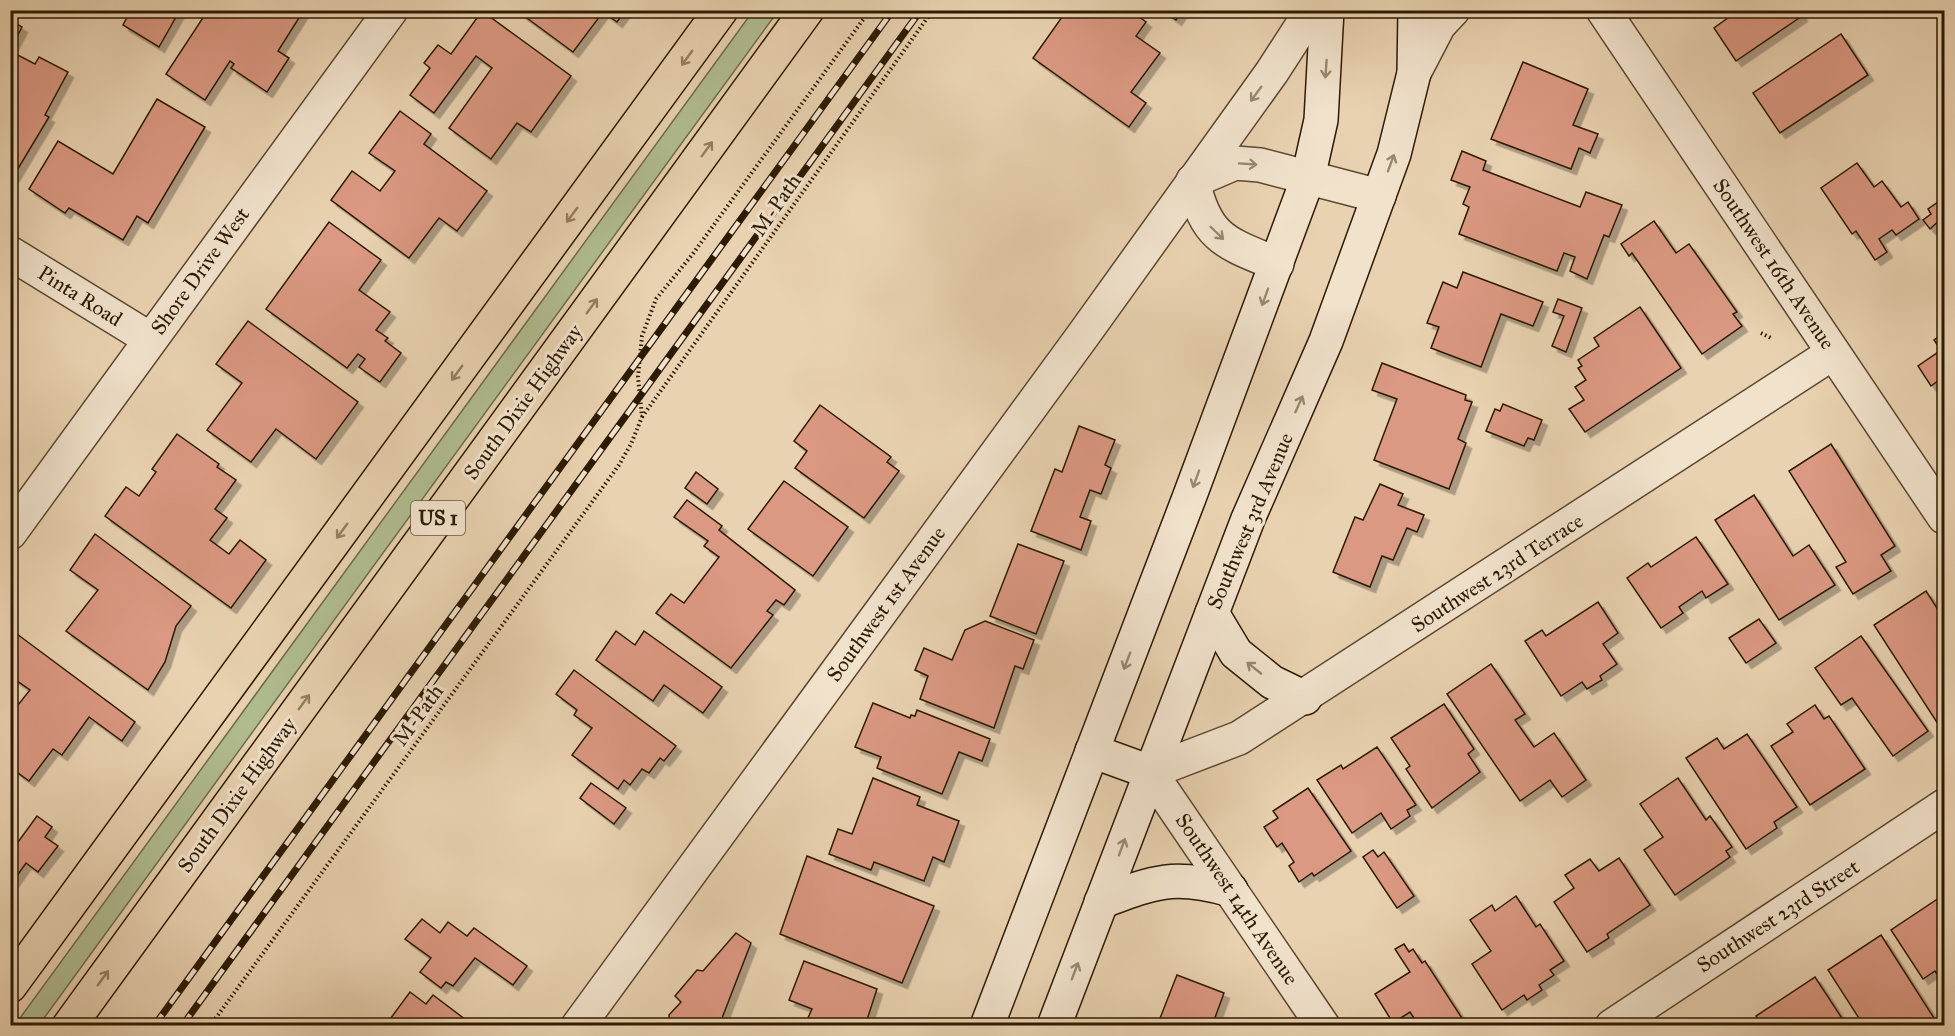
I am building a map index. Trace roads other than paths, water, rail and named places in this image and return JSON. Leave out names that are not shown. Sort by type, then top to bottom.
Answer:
[{"type":"highway","points":[[10,986],[721,10]]},
{"type":"highway","name":"South Dixie Highway","points":[[69,1026],[807,10]]},
{"type":"street","name":"Shore Drive West","points":[[10,533],[391,10]]},
{"type":"street","name":"Southwest 1st Avenue","points":[[578,1026],[1193,182],[1312,10]]},
{"type":"street","points":[[987,1026],[1308,178],[1321,120],[1327,10]]},
{"type":"street","name":"Southwest 3rd Avenue","points":[[1054,1026],[1248,519],[1326,341],[1394,154],[1414,73],[1415,10]]},
{"type":"street","points":[[1414,73],[1439,25],[1453,10]]},
{"type":"street","name":"Southwest 16th Avenue","points":[[1603,10],[1944,517]]},
{"type":"street","points":[[1277,264],[1235,247],[1215,234],[1200,211],[1193,182],[1235,164],[1260,165],[1379,196]]},
{"type":"street","name":"Pinta Road","points":[[10,253],[150,339]]},
{"type":"street","name":"Southwest 23rd Terrace","points":[[1150,772],[1239,738],[1305,698],[1833,353]]},
{"type":"street","points":[[1212,613],[1236,653],[1272,682],[1305,698]]},
{"type":"street","points":[[1092,751],[1150,772]]},
{"type":"street","name":"Southwest 14th Avenue","points":[[1150,772],[1323,1026]]},
{"type":"street","name":"Southwest 23rd Street","points":[[1612,1026],[1944,806]]},
{"type":"street","points":[[1101,902],[1165,880],[1200,881],[1232,890]]},
{"type":"railway","points":[[154,1026],[893,10]]},
{"type":"railway","points":[[182,1026],[921,10]]}]
